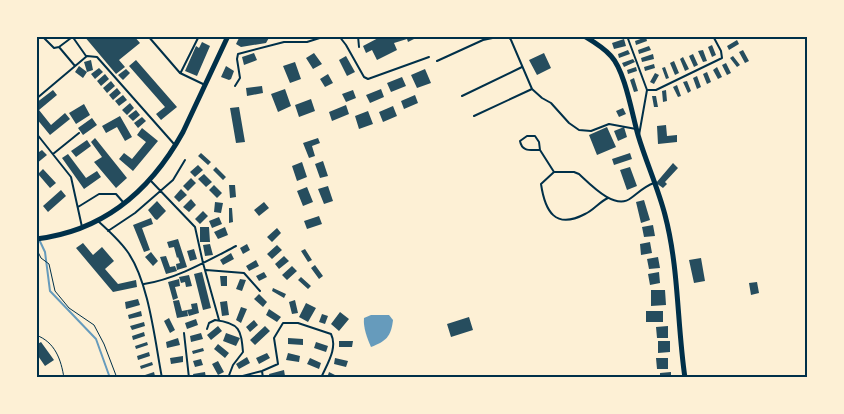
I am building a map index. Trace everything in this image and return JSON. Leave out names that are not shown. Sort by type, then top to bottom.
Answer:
[{"type":"street","points":[[39,239],[82,228],[98,220],[124,204],[150,180],[175,146],[228,36]]},
{"type":"street","points":[[584,36],[600,45],[613,57],[620,71],[636,129],[665,215],[672,250],[679,315],[680,350],[685,378]]},
{"type":"lane","points":[[42,36],[54,48],[59,47],[72,37],[86,56]]},
{"type":"lane","points":[[148,36],[180,73],[205,85]]},
{"type":"lane","points":[[180,73],[199,36]]},
{"type":"lane","points":[[235,86],[240,78],[238,54],[284,42],[307,42],[326,36]]},
{"type":"lane","points":[[338,36],[346,45],[364,77],[368,79],[429,57]]},
{"type":"lane","points":[[358,36],[359,47]]},
{"type":"lane","points":[[436,60],[483,40],[502,36]]},
{"type":"lane","points":[[508,36],[532,89],[551,103],[569,123],[579,130],[591,131],[610,124],[636,129]]},
{"type":"lane","points":[[627,36],[648,90],[639,137]]},
{"type":"lane","points":[[648,90],[656,90],[722,58],[721,51],[713,36]]},
{"type":"lane","points":[[59,47],[74,66]]},
{"type":"lane","points":[[36,98],[86,56],[98,57],[175,146]]},
{"type":"lane","points":[[462,96],[522,67]]},
{"type":"lane","points":[[474,116],[532,89]]},
{"type":"lane","points":[[36,132],[71,177],[82,228]]},
{"type":"lane","points":[[53,154],[79,133]]},
{"type":"lane","points":[[540,150],[528,151],[521,147],[520,141],[526,136],[535,136],[539,142],[540,150],[554,172]]},
{"type":"lane","points":[[108,231],[136,213],[173,180],[185,160]]},
{"type":"lane","points":[[608,198],[601,201],[585,214],[559,220],[553,217],[549,210],[541,184],[554,172],[574,172],[608,198],[625,201],[654,183]]},
{"type":"lane","points":[[150,180],[195,228],[219,320]]},
{"type":"lane","points":[[77,207],[99,194],[105,193],[116,194],[124,204]]},
{"type":"lane","points":[[98,220],[128,252],[135,264],[143,284],[162,378]]},
{"type":"lane","points":[[143,284],[162,280],[203,263],[236,246]]},
{"type":"lane","points":[[205,270],[244,273],[260,291]]},
{"type":"lane","points":[[207,329],[209,323],[219,320],[236,326],[241,332],[243,352],[233,366],[228,378]]},
{"type":"lane","points":[[235,378],[262,372],[278,364],[274,338],[283,323],[298,323],[331,334],[334,339],[332,353],[321,378]]},
{"type":"lane","points":[[184,333],[189,378]]},
{"type":"lane","points":[[262,372],[263,378]]},
{"type":"path","points":[[36,248],[42,258],[49,264],[55,290],[69,308],[94,325],[104,344],[117,378]]},
{"type":"path","points":[[36,335],[46,339],[59,355],[64,378],[57,378]]},
{"type":"water","points":[[371,315],[389,315],[393,320],[391,331],[387,338],[371,347],[364,318]]},
{"type":"building","points":[[84,36],[134,36],[140,43],[119,60],[125,67],[116,74]]},
{"type":"building","points":[[240,36],[270,36],[266,43],[241,47],[236,44]]},
{"type":"building","points":[[382,36],[415,36],[416,38],[408,42],[407,39],[394,43],[397,50],[377,60],[372,50],[366,53],[363,46]]},
{"type":"building","points":[[646,37],[647,41],[636,45],[635,41]]},
{"type":"building","points":[[624,39],[626,46],[614,49],[612,43]]},
{"type":"building","points":[[737,40],[739,44],[729,50],[727,46]]},
{"type":"building","points":[[202,42],[210,46],[197,76],[185,71],[196,46],[199,48]]},
{"type":"building","points":[[712,45],[716,55],[712,57],[708,47]]},
{"type":"building","points":[[649,46],[651,50],[639,54],[638,50]]},
{"type":"building","points":[[628,50],[630,54],[619,58],[618,54]]},
{"type":"building","points":[[703,50],[707,61],[703,62],[698,51]]},
{"type":"building","points":[[743,50],[749,61],[745,63],[739,52]]},
{"type":"building","points":[[254,53],[257,60],[244,65],[242,57]]},
{"type":"building","points":[[314,53],[322,64],[313,69],[306,58]]},
{"type":"building","points":[[544,53],[551,68],[537,75],[529,60]]},
{"type":"building","points":[[653,54],[654,59],[642,62],[641,58]]},
{"type":"building","points":[[693,54],[698,65],[694,67],[689,56]]},
{"type":"building","points":[[346,56],[355,72],[347,76],[339,60]]},
{"type":"building","points":[[733,56],[740,65],[737,67],[730,58]]},
{"type":"building","points":[[683,57],[689,69],[685,71],[680,59]]},
{"type":"building","points":[[633,59],[635,62],[624,67],[622,63]]},
{"type":"building","points":[[91,60],[93,70],[87,72],[84,62]]},
{"type":"building","points":[[136,60],[177,107],[161,120],[156,114],[165,107],[129,66]]},
{"type":"building","points":[[674,61],[679,73],[675,75],[670,63]]},
{"type":"building","points":[[295,62],[301,79],[290,83],[283,66]]},
{"type":"building","points":[[726,63],[731,73],[727,75],[722,65]]},
{"type":"building","points":[[654,64],[655,68],[645,71],[644,67]]},
{"type":"building","points":[[79,66],[87,72],[83,78],[75,72]]},
{"type":"building","points":[[226,66],[234,71],[229,80],[221,77]]},
{"type":"building","points":[[636,67],[637,71],[628,74],[627,70]]},
{"type":"building","points":[[665,67],[669,78],[666,79],[662,68]]},
{"type":"building","points":[[717,67],[722,77],[718,79],[713,70]]},
{"type":"building","points":[[99,68],[103,72],[95,79],[91,74]]},
{"type":"building","points":[[126,69],[130,73],[123,80],[118,75]]},
{"type":"building","points":[[425,69],[431,83],[417,88],[411,75]]},
{"type":"building","points":[[707,72],[711,82],[707,84],[703,74]]},
{"type":"building","points":[[655,73],[659,75],[654,84],[650,82]]},
{"type":"building","points":[[105,74],[109,79],[101,86],[97,81]]},
{"type":"building","points":[[328,74],[333,83],[325,87],[320,79]]},
{"type":"building","points":[[697,76],[701,87],[697,89],[693,78]]},
{"type":"building","points":[[402,77],[406,86],[391,92],[387,83]]},
{"type":"building","points":[[634,78],[638,91],[634,92],[630,80]]},
{"type":"building","points":[[111,81],[115,86],[107,93],[103,88]]},
{"type":"building","points":[[687,81],[691,91],[688,93],[683,82]]},
{"type":"building","points":[[677,85],[681,96],[678,97],[673,87]]},
{"type":"building","points":[[262,86],[263,93],[247,96],[246,88]]},
{"type":"building","points":[[117,88],[121,93],[113,100],[109,95]]},
{"type":"building","points":[[285,89],[291,106],[278,112],[271,94]]},
{"type":"building","points":[[381,89],[384,97],[370,103],[366,95]]},
{"type":"building","points":[[53,90],[57,95],[39,110],[51,125],[65,113],[70,119],[50,135],[36,118],[36,103]]},
{"type":"building","points":[[353,90],[356,98],[346,102],[342,94]]},
{"type":"building","points":[[666,90],[667,101],[663,102],[662,91]]},
{"type":"building","points":[[123,95],[127,100],[119,106],[115,101]]},
{"type":"building","points":[[415,95],[418,103],[404,109],[401,101]]},
{"type":"building","points":[[652,96],[656,96],[658,107],[654,107]]},
{"type":"building","points":[[311,99],[315,111],[299,117],[295,105]]},
{"type":"building","points":[[130,103],[134,108],[127,115],[122,110]]},
{"type":"building","points":[[84,104],[90,115],[76,124],[69,113]]},
{"type":"building","points":[[346,105],[349,114],[332,121],[329,112]]},
{"type":"building","points":[[393,106],[397,116],[383,122],[379,112]]},
{"type":"building","points":[[239,107],[245,142],[236,143],[230,108]]},
{"type":"building","points":[[623,108],[626,114],[619,117],[616,111]]},
{"type":"building","points":[[136,110],[140,115],[133,121],[128,116]]},
{"type":"building","points":[[368,111],[373,124],[359,129],[355,116]]},
{"type":"building","points":[[120,116],[132,137],[125,141],[117,127],[106,133],[102,126]]},
{"type":"building","points":[[142,117],[146,121],[138,128],[134,123]]},
{"type":"building","points":[[92,118],[97,125],[83,135],[78,128]]},
{"type":"building","points":[[666,125],[667,136],[677,135],[677,142],[658,144],[657,126]]},
{"type":"building","points":[[607,127],[616,147],[597,155],[589,135]]},
{"type":"building","points":[[624,127],[627,137],[618,141],[614,131]]},
{"type":"building","points":[[142,128],[158,141],[133,171],[119,159],[124,153],[132,159],[146,142],[137,135]]},
{"type":"building","points":[[95,138],[127,178],[116,188],[94,162],[102,157],[91,142]]},
{"type":"building","points":[[318,138],[320,143],[312,146],[315,156],[309,158],[303,143]]},
{"type":"building","points":[[87,140],[91,146],[76,157],[71,151]]},
{"type":"building","points":[[42,150],[47,155],[36,164],[36,154]]},
{"type":"building","points":[[201,153],[211,162],[208,165],[198,156]]},
{"type":"building","points":[[630,153],[632,159],[614,165],[612,159]]},
{"type":"building","points":[[68,154],[86,178],[97,171],[101,177],[84,189],[62,158]]},
{"type":"building","points":[[323,161],[328,176],[320,178],[315,164]]},
{"type":"building","points":[[302,162],[307,177],[297,181],[292,166]]},
{"type":"building","points":[[673,163],[678,168],[665,182],[667,184],[663,188],[656,183]]},
{"type":"building","points":[[198,165],[203,170],[195,177],[190,172]]},
{"type":"building","points":[[216,167],[226,177],[223,180],[213,170]]},
{"type":"building","points":[[630,167],[637,186],[627,190],[620,170]]},
{"type":"building","points":[[43,169],[56,183],[50,188],[38,174]]},
{"type":"building","points":[[204,174],[212,182],[206,187],[198,179]]},
{"type":"building","points":[[191,178],[196,183],[188,191],[183,186]]},
{"type":"building","points":[[214,185],[222,193],[217,198],[209,190]]},
{"type":"building","points":[[229,185],[235,185],[236,197],[230,198]]},
{"type":"building","points":[[328,186],[333,201],[324,204],[318,189]]},
{"type":"building","points":[[307,187],[313,202],[303,206],[297,191]]},
{"type":"building","points":[[181,189],[187,195],[179,202],[174,197]]},
{"type":"building","points":[[61,190],[66,196],[48,212],[43,206]]},
{"type":"building","points":[[191,199],[196,205],[189,212],[183,207]]},
{"type":"building","points":[[644,200],[650,220],[641,223],[636,202]]},
{"type":"building","points":[[157,201],[166,211],[157,220],[148,210]]},
{"type":"building","points":[[215,202],[223,203],[221,213],[214,212]]},
{"type":"building","points":[[264,202],[269,208],[259,216],[254,210]]},
{"type":"building","points":[[229,208],[232,208],[233,222],[229,223]]},
{"type":"building","points":[[203,211],[208,216],[200,224],[195,219]]},
{"type":"building","points":[[319,216],[322,224],[307,229],[304,221]]},
{"type":"building","points":[[219,217],[222,224],[212,228],[209,221]]},
{"type":"building","points":[[151,218],[153,224],[142,228],[150,250],[144,252],[133,225]]},
{"type":"building","points":[[653,225],[655,236],[644,237],[642,227]]},
{"type":"building","points":[[200,227],[209,227],[210,242],[200,242]]},
{"type":"building","points":[[225,227],[228,235],[218,239],[214,232]]},
{"type":"building","points":[[277,228],[281,233],[272,242],[267,237]]},
{"type":"building","points":[[178,239],[187,267],[177,270],[176,264],[180,263],[178,257],[174,247],[169,248],[167,242]]},
{"type":"building","points":[[650,242],[652,253],[641,255],[640,244]]},
{"type":"building","points":[[83,243],[93,255],[102,247],[114,261],[105,269],[118,284],[136,280],[137,287],[113,292],[76,248]]},
{"type":"building","points":[[210,244],[213,255],[205,256],[203,245]]},
{"type":"building","points":[[247,244],[250,250],[243,254],[240,248]]},
{"type":"building","points":[[277,245],[282,250],[272,259],[267,254]]},
{"type":"building","points":[[194,249],[197,259],[190,261],[187,251]]},
{"type":"building","points":[[305,249],[312,260],[308,262],[301,251]]},
{"type":"building","points":[[151,252],[158,261],[153,266],[145,257]]},
{"type":"building","points":[[231,253],[234,259],[223,265],[220,260]]},
{"type":"building","points":[[166,256],[170,267],[175,266],[177,271],[166,274],[160,257]]},
{"type":"building","points":[[284,256],[289,261],[279,269],[275,264]]},
{"type":"building","points":[[658,257],[660,268],[649,269],[647,259]]},
{"type":"building","points":[[701,258],[705,281],[694,283],[689,260]]},
{"type":"building","points":[[256,260],[259,266],[249,271],[246,266]]},
{"type":"building","points":[[315,265],[323,276],[319,279],[311,268]]},
{"type":"building","points":[[292,266],[297,271],[287,280],[282,275]]},
{"type":"building","points":[[202,272],[211,308],[203,310],[194,274]]},
{"type":"building","points":[[264,272],[267,277],[259,281],[256,276]]},
{"type":"building","points":[[659,272],[660,283],[650,285],[648,274]]},
{"type":"building","points":[[189,275],[192,286],[186,287],[185,282],[181,283],[179,277]]},
{"type":"building","points":[[220,276],[227,276],[227,286],[221,286]]},
{"type":"building","points":[[301,277],[311,286],[308,289],[298,280]]},
{"type":"building","points":[[179,279],[180,286],[175,287],[178,298],[173,300],[168,282]]},
{"type":"building","points":[[240,279],[246,280],[242,291],[236,289]]},
{"type":"building","points":[[757,282],[759,293],[751,295],[749,283]]},
{"type":"building","points":[[273,288],[286,294],[284,298],[272,291]]},
{"type":"building","points":[[651,290],[665,290],[666,305],[651,306]]},
{"type":"building","points":[[259,294],[267,302],[263,307],[254,299]]},
{"type":"building","points":[[138,299],[140,305],[126,309],[125,302]]},
{"type":"building","points":[[179,300],[182,311],[187,310],[188,316],[177,318],[173,301]]},
{"type":"building","points":[[295,300],[298,313],[292,314],[289,302]]},
{"type":"building","points":[[227,301],[229,315],[222,316],[220,302]]},
{"type":"building","points":[[197,303],[199,313],[189,316],[187,310],[192,309],[191,304]]},
{"type":"building","points":[[306,303],[316,308],[308,322],[299,317]]},
{"type":"building","points":[[241,307],[247,309],[241,323],[236,320]]},
{"type":"building","points":[[269,309],[281,317],[277,322],[266,315]]},
{"type":"building","points":[[141,311],[142,316],[129,319],[128,315]]},
{"type":"building","points":[[646,311],[663,311],[663,322],[646,322]]},
{"type":"building","points":[[340,312],[349,319],[339,331],[331,324]]},
{"type":"building","points":[[322,314],[328,316],[325,324],[319,322]]},
{"type":"building","points":[[469,317],[473,330],[451,337],[447,324]]},
{"type":"building","points":[[169,318],[175,330],[170,333],[164,321]]},
{"type":"building","points":[[196,319],[198,325],[187,329],[185,323]]},
{"type":"building","points":[[254,320],[258,325],[250,332],[246,327]]},
{"type":"building","points":[[144,322],[145,326],[132,330],[130,326]]},
{"type":"building","points":[[218,326],[222,331],[211,340],[207,335]]},
{"type":"building","points":[[265,326],[270,331],[255,345],[250,340]]},
{"type":"building","points":[[668,326],[668,338],[657,338],[656,327]]},
{"type":"building","points":[[144,332],[145,336],[133,340],[132,336]]},
{"type":"building","points":[[201,333],[203,339],[191,342],[190,336]]},
{"type":"building","points":[[226,333],[240,338],[236,346],[223,341]]},
{"type":"building","points":[[178,338],[180,345],[167,348],[166,342]]},
{"type":"building","points":[[288,338],[303,339],[303,345],[288,344]]},
{"type":"building","points":[[339,341],[353,341],[352,347],[339,347]]},
{"type":"building","points":[[658,341],[670,341],[670,352],[658,353]]},
{"type":"building","points":[[41,342],[54,360],[45,366],[36,353],[36,345]]},
{"type":"building","points":[[147,342],[148,345],[136,349],[135,346]]},
{"type":"building","points":[[316,342],[328,346],[326,352],[314,348]]},
{"type":"building","points":[[218,344],[229,353],[225,358],[214,349]]},
{"type":"building","points":[[203,348],[204,351],[193,354],[192,351]]},
{"type":"building","points":[[149,352],[150,356],[138,360],[137,356]]},
{"type":"building","points":[[267,353],[270,358],[259,364],[256,358]]},
{"type":"building","points":[[288,353],[300,356],[299,362],[286,360]]},
{"type":"building","points":[[183,356],[183,362],[171,364],[170,358]]},
{"type":"building","points":[[247,357],[250,363],[239,369],[236,364]]},
{"type":"building","points":[[310,358],[321,363],[319,369],[307,364]]},
{"type":"building","points":[[335,358],[348,361],[346,367],[334,364]]},
{"type":"building","points":[[656,358],[668,358],[668,369],[657,369]]},
{"type":"building","points":[[201,359],[203,365],[195,367],[193,361]]},
{"type":"building","points":[[218,361],[224,372],[218,375],[212,364]]},
{"type":"building","points":[[152,362],[153,365],[141,369],[140,366]]},
{"type":"building","points":[[284,370],[285,376],[270,378],[269,374]]},
{"type":"building","points":[[154,372],[155,376],[143,378],[142,376]]},
{"type":"building","points":[[205,372],[206,378],[194,378],[193,374]]},
{"type":"building","points":[[329,372],[341,378],[327,378]]},
{"type":"building","points":[[671,372],[671,378],[660,378],[660,373]]},
{"type":"waterway","points":[[36,233],[45,252],[50,291],[96,339],[110,378]]}]
